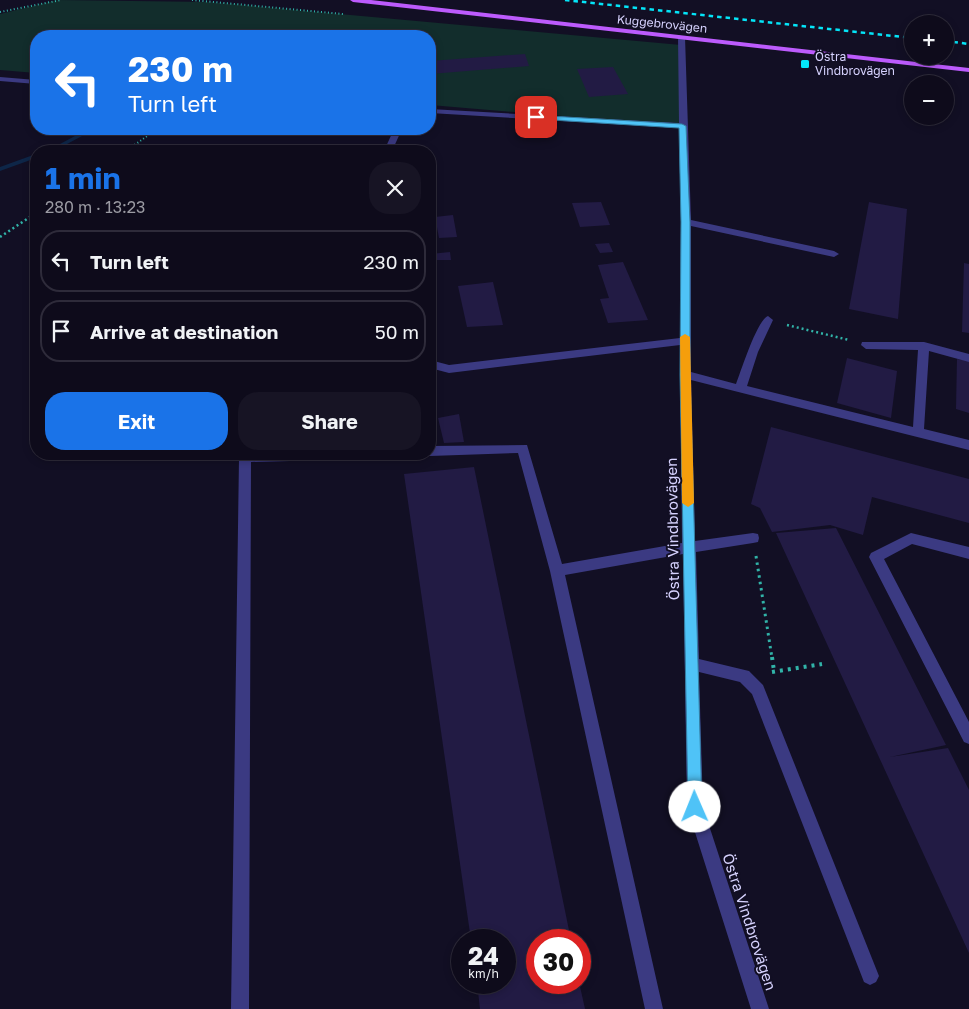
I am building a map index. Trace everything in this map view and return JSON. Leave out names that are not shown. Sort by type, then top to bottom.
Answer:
[{"type":"main road","name":"Kuggebrovägen","points":[[353,0],[969,70]]},
{"type":"street","name":"Östra Vindbrovägen","points":[[682,38],[682,126],[686,222],[685,375],[695,807],[760,1009]]},
{"type":"street","points":[[0,79],[30,82]]},
{"type":"street","points":[[436,111],[682,126]]},
{"type":"street","points":[[686,222],[834,254]]},
{"type":"street","points":[[740,389],[768,320]]},
{"type":"street","points":[[436,366],[449,370],[685,341]]},
{"type":"street","points":[[866,345],[924,346],[969,358]]},
{"type":"street","points":[[918,432],[924,346]]},
{"type":"street","points":[[685,375],[969,445]]},
{"type":"street","points":[[436,451],[524,448],[556,571],[654,1009]]},
{"type":"street","points":[[240,1009],[244,460]]},
{"type":"street","points":[[556,571],[689,547],[753,538]]},
{"type":"street","points":[[967,729],[876,557],[911,538],[969,553]]},
{"type":"street","points":[[692,664],[744,676],[758,690],[870,976]]},
{"type":"path","points":[[0,12],[61,0]]},
{"type":"path","points":[[134,145],[149,135]]},
{"type":"path","points":[[0,237],[30,217]]},
{"type":"path","points":[[768,320],[866,345]]},
{"type":"path","points":[[753,538],[774,671]]},
{"type":"path","points":[[744,676],[822,664]]},
{"type":"green space","points":[[58,0],[208,2],[681,45],[682,126],[436,106],[436,30],[30,30],[30,72],[0,70],[0,14]]},
{"type":"building","points":[[525,54],[529,66],[436,74],[436,61]]},
{"type":"building","points":[[613,67],[628,94],[589,97],[577,69]]},
{"type":"building","points":[[601,202],[610,225],[580,227],[572,203]]},
{"type":"building","points":[[869,202],[907,209],[898,319],[849,309]]},
{"type":"building","points":[[453,215],[457,237],[439,238],[436,217]]},
{"type":"building","points":[[609,243],[613,252],[600,253],[595,244]]},
{"type":"building","points":[[450,252],[451,260],[436,260],[436,253]]},
{"type":"building","points":[[623,262],[648,320],[608,323],[600,299],[609,298],[598,265]]},
{"type":"building","points":[[964,263],[969,264],[969,333],[962,332]]},
{"type":"building","points":[[493,282],[503,325],[467,327],[458,286]]},
{"type":"building","points":[[847,358],[897,371],[891,418],[837,403]]},
{"type":"building","points":[[957,359],[969,361],[969,413],[956,409]]},
{"type":"building","points":[[459,414],[464,442],[444,443],[438,418]]},
{"type":"building","points":[[771,427],[969,479],[969,523],[872,497],[863,535],[830,525],[772,532],[760,508],[751,504]]},
{"type":"building","points":[[474,467],[569,929],[526,929],[526,994],[582,994],[585,1009],[480,1009],[478,994],[516,994],[516,929],[469,929],[404,474]]},
{"type":"building","points":[[836,528],[946,745],[890,757],[948,748],[969,790],[969,953],[776,533]]},
{"type":"waterway","points":[[61,145],[81,135]]},
{"type":"waterway","points":[[0,169],[30,158]]},
{"type":"railway","points":[[565,0],[904,37]]},
{"type":"railway","points":[[954,42],[969,44]]},
{"type":"slow traffic","points":[[685,337],[688,503]]},
{"type":"place","name":"Östra Vindbrovägen","points":[[805,64]]},
{"type":"route","points":[[536,117],[682,126],[686,222],[685,375],[695,807]]}]
